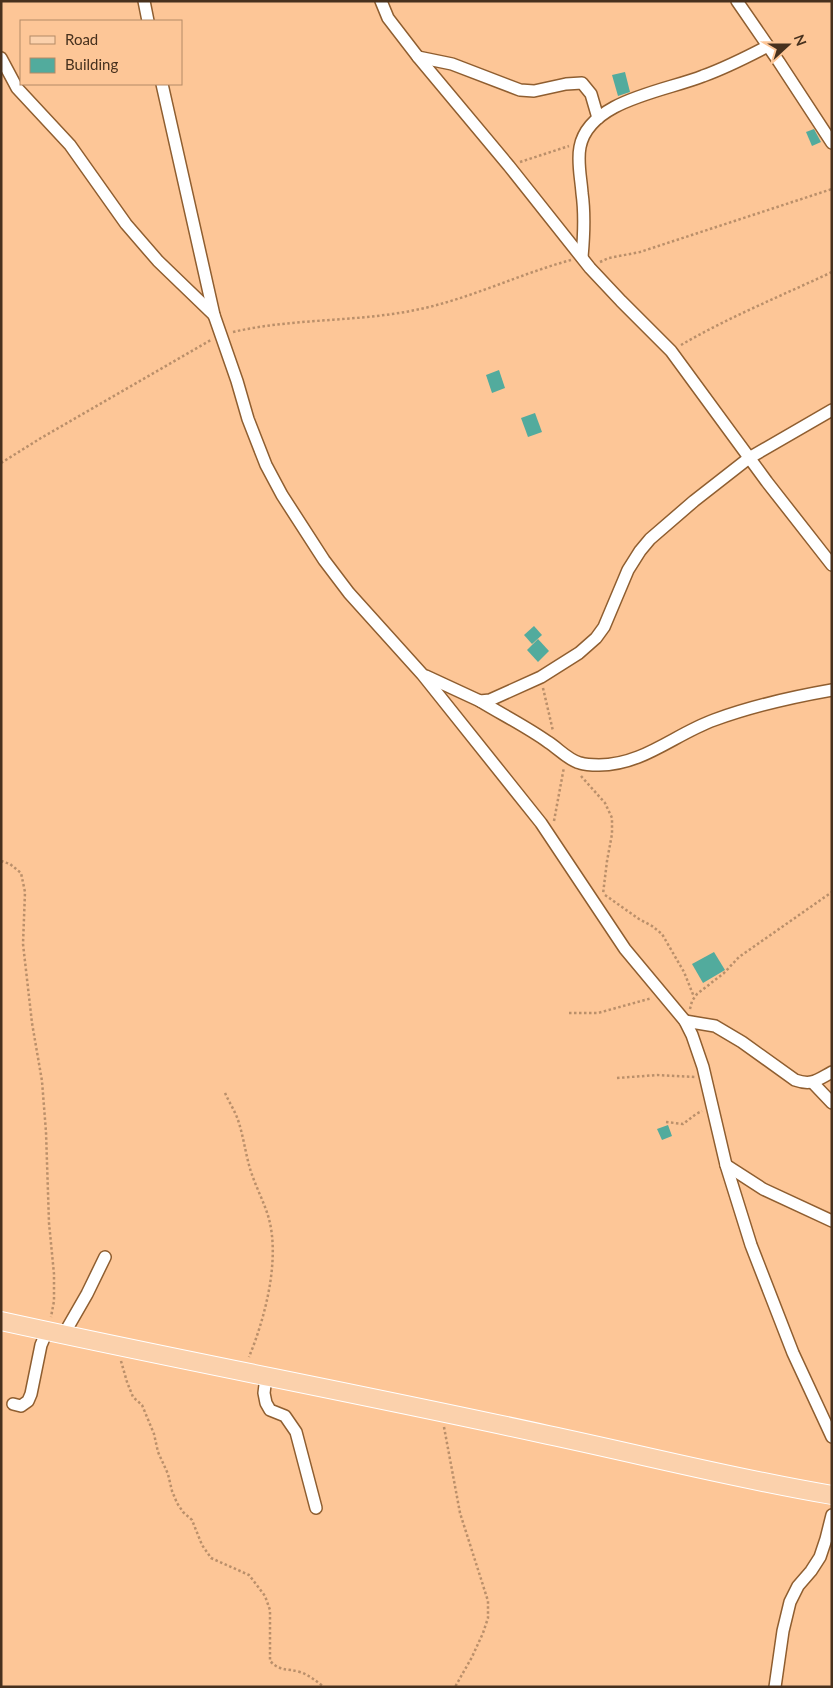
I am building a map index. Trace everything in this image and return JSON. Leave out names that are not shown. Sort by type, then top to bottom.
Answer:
[{"type":"main road","points":[[1,1321],[549,1435],[668,1463],[832,1496]]},
{"type":"street","points":[[144,1],[148,20]]},
{"type":"street","points":[[381,1],[388,18],[590,268],[671,350],[749,458],[832,565]]},
{"type":"street","points":[[737,1],[832,143]]},
{"type":"street","points":[[582,257],[584,234],[579,154],[581,142],[587,128],[598,118],[628,101],[663,87],[703,76],[768,46]]},
{"type":"street","points":[[418,56],[452,64],[520,90],[534,91],[581,82],[589,91],[598,118]]},
{"type":"street","points":[[1,58],[16,87],[70,145],[126,224],[158,261],[214,315]]},
{"type":"street","points":[[162,85],[214,315],[258,446],[282,495],[324,560],[349,593],[422,674],[541,823],[625,949],[688,1022],[706,1079],[738,1209],[793,1353],[832,1437]]},
{"type":"street","points":[[480,702],[490,700],[542,677],[596,638],[607,621],[628,570],[645,544],[700,496],[749,458],[832,410]]},
{"type":"street","points":[[422,674],[480,702],[548,742],[578,763],[586,765],[606,765],[624,762],[659,748],[714,720],[783,699],[832,690]]},
{"type":"street","points":[[688,1022],[715,1026],[742,1042],[795,1080],[805,1084],[813,1083],[832,1072]]},
{"type":"street","points":[[813,1083],[832,1103]]},
{"type":"street","points":[[726,1165],[763,1189],[832,1221]]},
{"type":"street","points":[[14,1404],[21,1406],[28,1401],[41,1345],[55,1332],[87,1294],[106,1257]]},
{"type":"street","points":[[266,1377],[264,1393],[266,1403],[270,1410],[285,1416],[296,1432],[316,1508]]},
{"type":"street","points":[[775,1687],[783,1631],[790,1602],[798,1586],[820,1557],[832,1515]]},
{"type":"path","points":[[509,166],[581,142]]},
{"type":"path","points":[[590,268],[609,258],[640,252],[832,189]]},
{"type":"path","points":[[1,462],[198,346],[222,335],[318,320],[382,315],[430,307],[542,268],[582,257]]},
{"type":"path","points":[[671,350],[714,326],[832,272]]},
{"type":"path","points":[[542,677],[544,699],[563,754],[551,837]]},
{"type":"path","points":[[580,775],[605,803],[612,818],[612,834],[606,861],[603,894],[662,934],[681,967],[694,997]]},
{"type":"path","points":[[1,861],[10,864],[21,873],[26,892],[23,944],[32,1023],[42,1081],[46,1132],[49,1224],[54,1274],[53,1308],[55,1332]]},
{"type":"path","points":[[688,1022],[690,1007],[694,997],[724,973],[739,957],[832,892]]},
{"type":"path","points":[[568,1013],[598,1013],[663,995]]},
{"type":"path","points":[[617,1078],[657,1075],[706,1079]]},
{"type":"path","points":[[225,1093],[238,1118],[248,1164],[269,1220],[272,1239],[271,1269],[266,1308],[242,1372]]},
{"type":"path","points":[[666,1122],[683,1124],[696,1114],[713,1109]]},
{"type":"path","points":[[120,1347],[122,1365],[127,1382],[133,1397],[142,1405],[154,1434],[158,1452],[168,1474],[177,1503],[192,1520],[202,1545],[211,1558],[238,1568],[249,1575],[265,1596],[270,1610],[270,1661],[277,1668],[300,1672],[324,1687]]},
{"type":"path","points":[[442,1413],[460,1514],[488,1601],[488,1618],[483,1633],[455,1687]]},
{"type":"building","points":[[625,72],[630,92],[618,96],[612,75]]},
{"type":"building","points":[[814,129],[821,142],[812,146],[806,132]]},
{"type":"building","points":[[499,370],[505,388],[492,393],[486,375]]},
{"type":"building","points":[[535,413],[542,432],[528,437],[521,418]]},
{"type":"building","points":[[534,626],[542,635],[532,644],[524,635]]},
{"type":"building","points":[[538,639],[549,651],[538,662],[527,650]]},
{"type":"building","points":[[714,952],[725,970],[703,983],[692,964]]},
{"type":"building","points":[[668,1125],[672,1136],[662,1140],[657,1129]]}]
